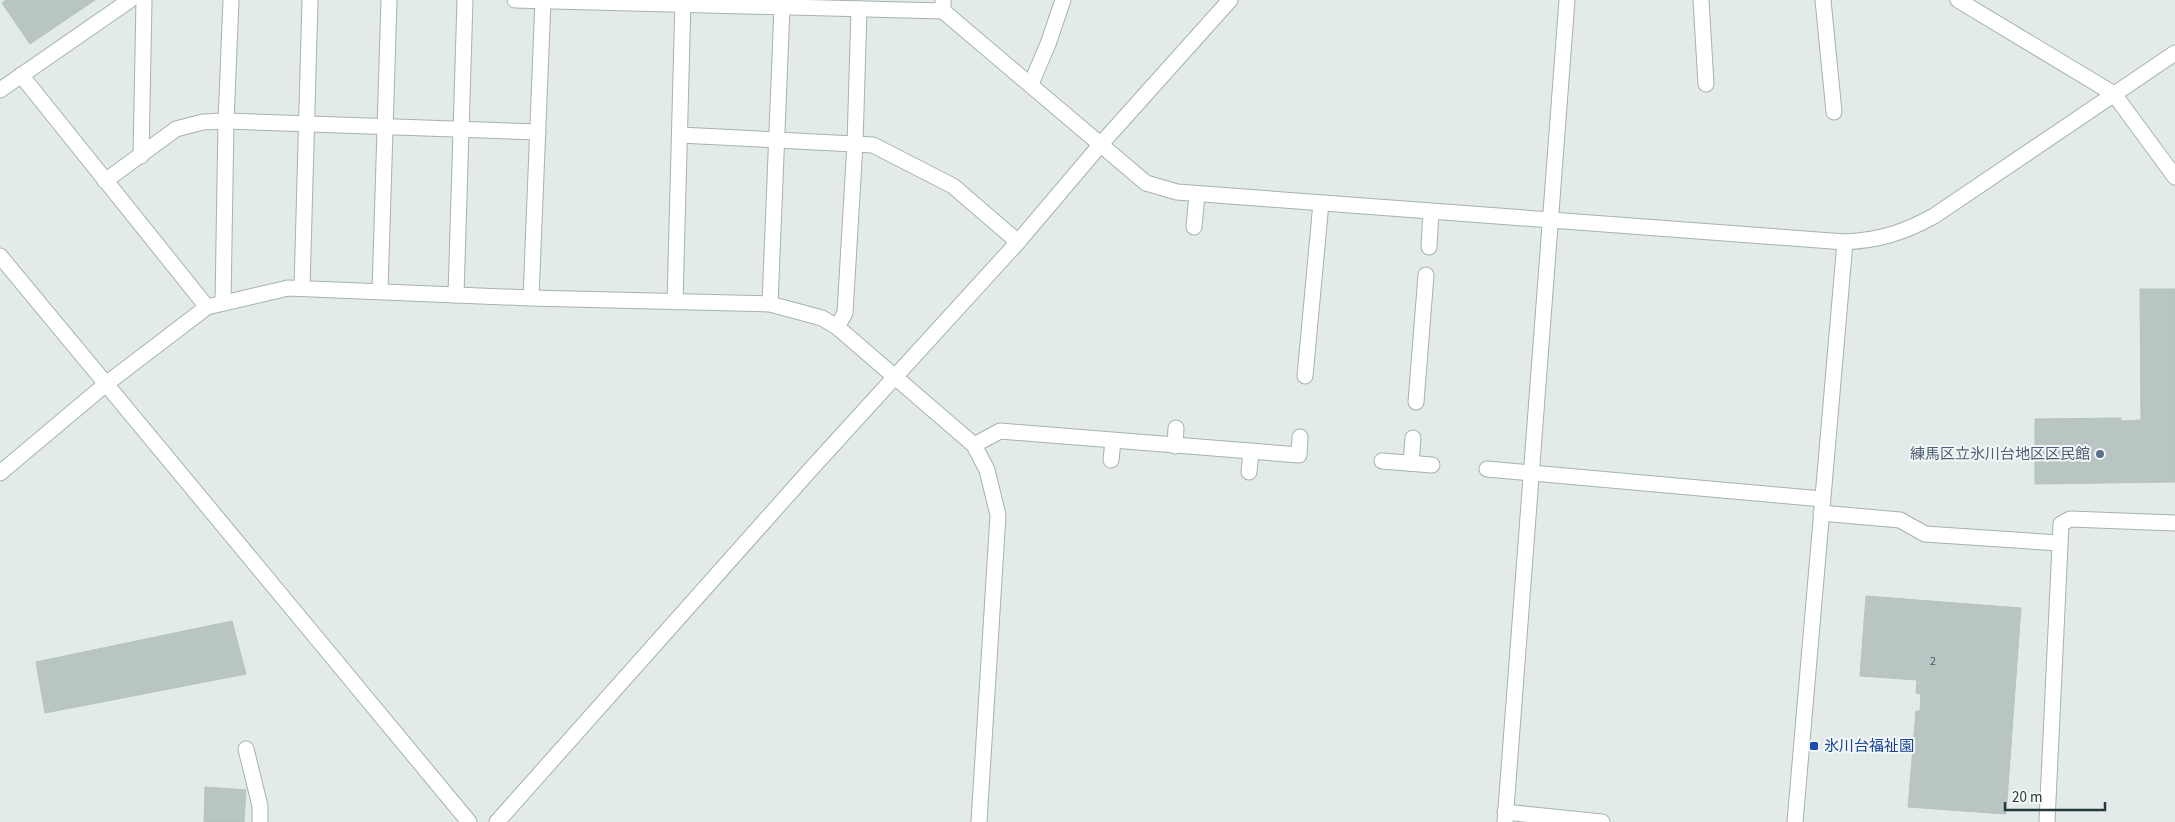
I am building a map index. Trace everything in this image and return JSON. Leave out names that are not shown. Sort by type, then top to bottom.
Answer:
[{"type":"street","points":[[0,90],[130,0]]},
{"type":"street","points":[[141,156],[144,0]]},
{"type":"street","points":[[223,303],[226,121],[231,0]]},
{"type":"street","points":[[302,288],[310,0]]},
{"type":"street","points":[[380,291],[389,0]]},
{"type":"street","points":[[456,295],[465,0]]},
{"type":"street","points":[[515,0],[683,2],[859,9],[943,5],[1030,84],[1146,183],[1177,192],[1845,242],[1870,240],[1894,235],[1934,216],[2175,53]]},
{"type":"street","points":[[531,298],[543,0]]},
{"type":"street","points":[[1030,84],[1048,44],[1063,0]]},
{"type":"street","points":[[1567,0],[1505,817],[1602,822]]},
{"type":"street","points":[[1700,0],[1706,84]]},
{"type":"street","points":[[1823,0],[1834,112]]},
{"type":"street","points":[[1958,0],[1983,7],[2114,94],[2175,177]]},
{"type":"street","points":[[497,822],[811,469],[1018,242],[1101,144],[1227,1]]},
{"type":"street","points":[[675,302],[683,2]]},
{"type":"street","points":[[770,304],[782,7]]},
{"type":"street","points":[[837,327],[845,313],[855,144],[859,9]]},
{"type":"street","points":[[21,76],[207,307]]},
{"type":"street","points":[[105,181],[176,129],[203,122],[226,121],[538,132]]},
{"type":"street","points":[[680,135],[873,145],[952,186],[1018,242]]},
{"type":"street","points":[[1194,227],[1197,194]]},
{"type":"street","points":[[1306,376],[1321,203]]},
{"type":"street","points":[[1428,247],[1431,211]]},
{"type":"street","points":[[1795,822],[1845,242]]},
{"type":"street","points":[[0,256],[469,822]]},
{"type":"street","points":[[1416,402],[1426,275]]},
{"type":"street","points":[[0,473],[106,384],[207,307],[288,288],[531,298],[770,304],[822,318],[837,327],[974,445],[987,470],[998,515],[979,822]]},
{"type":"street","points":[[1175,446],[1176,428]]},
{"type":"street","points":[[974,445],[1000,431],[1299,455],[1300,437]]},
{"type":"street","points":[[1411,463],[1413,438]]},
{"type":"street","points":[[1111,460],[1113,441]]},
{"type":"street","points":[[1249,472],[1251,451]]},
{"type":"street","points":[[1383,465],[1411,463],[1432,465]]},
{"type":"street","points":[[1488,469],[1531,472],[1821,506],[1900,520],[1925,534],[2059,543]]},
{"type":"street","points":[[2047,822],[2061,524],[2070,519],[2175,523]]},
{"type":"street","points":[[246,750],[260,806],[260,822]]},
{"type":"building","points":[[6,0],[95,0],[30,44],[2,3]]},
{"type":"building","points":[[2140,289],[2175,289],[2175,482],[2035,484],[2035,419],[2121,418],[2121,421],[2141,420]]},
{"type":"building","points":[[1866,596],[2021,608],[2006,814],[1908,807],[1916,711],[1920,711],[1921,694],[1916,693],[1917,680],[1860,676]]},
{"type":"building","points":[[232,621],[246,674],[45,713],[36,662]]},
{"type":"building","points":[[205,787],[246,790],[244,822],[204,822]]},
{"type":"place","name":"練馬区立氷川台地区区民館","points":[[2100,454]]},
{"type":"place","name":"氷川台福祉園","points":[[1814,746]]}]
